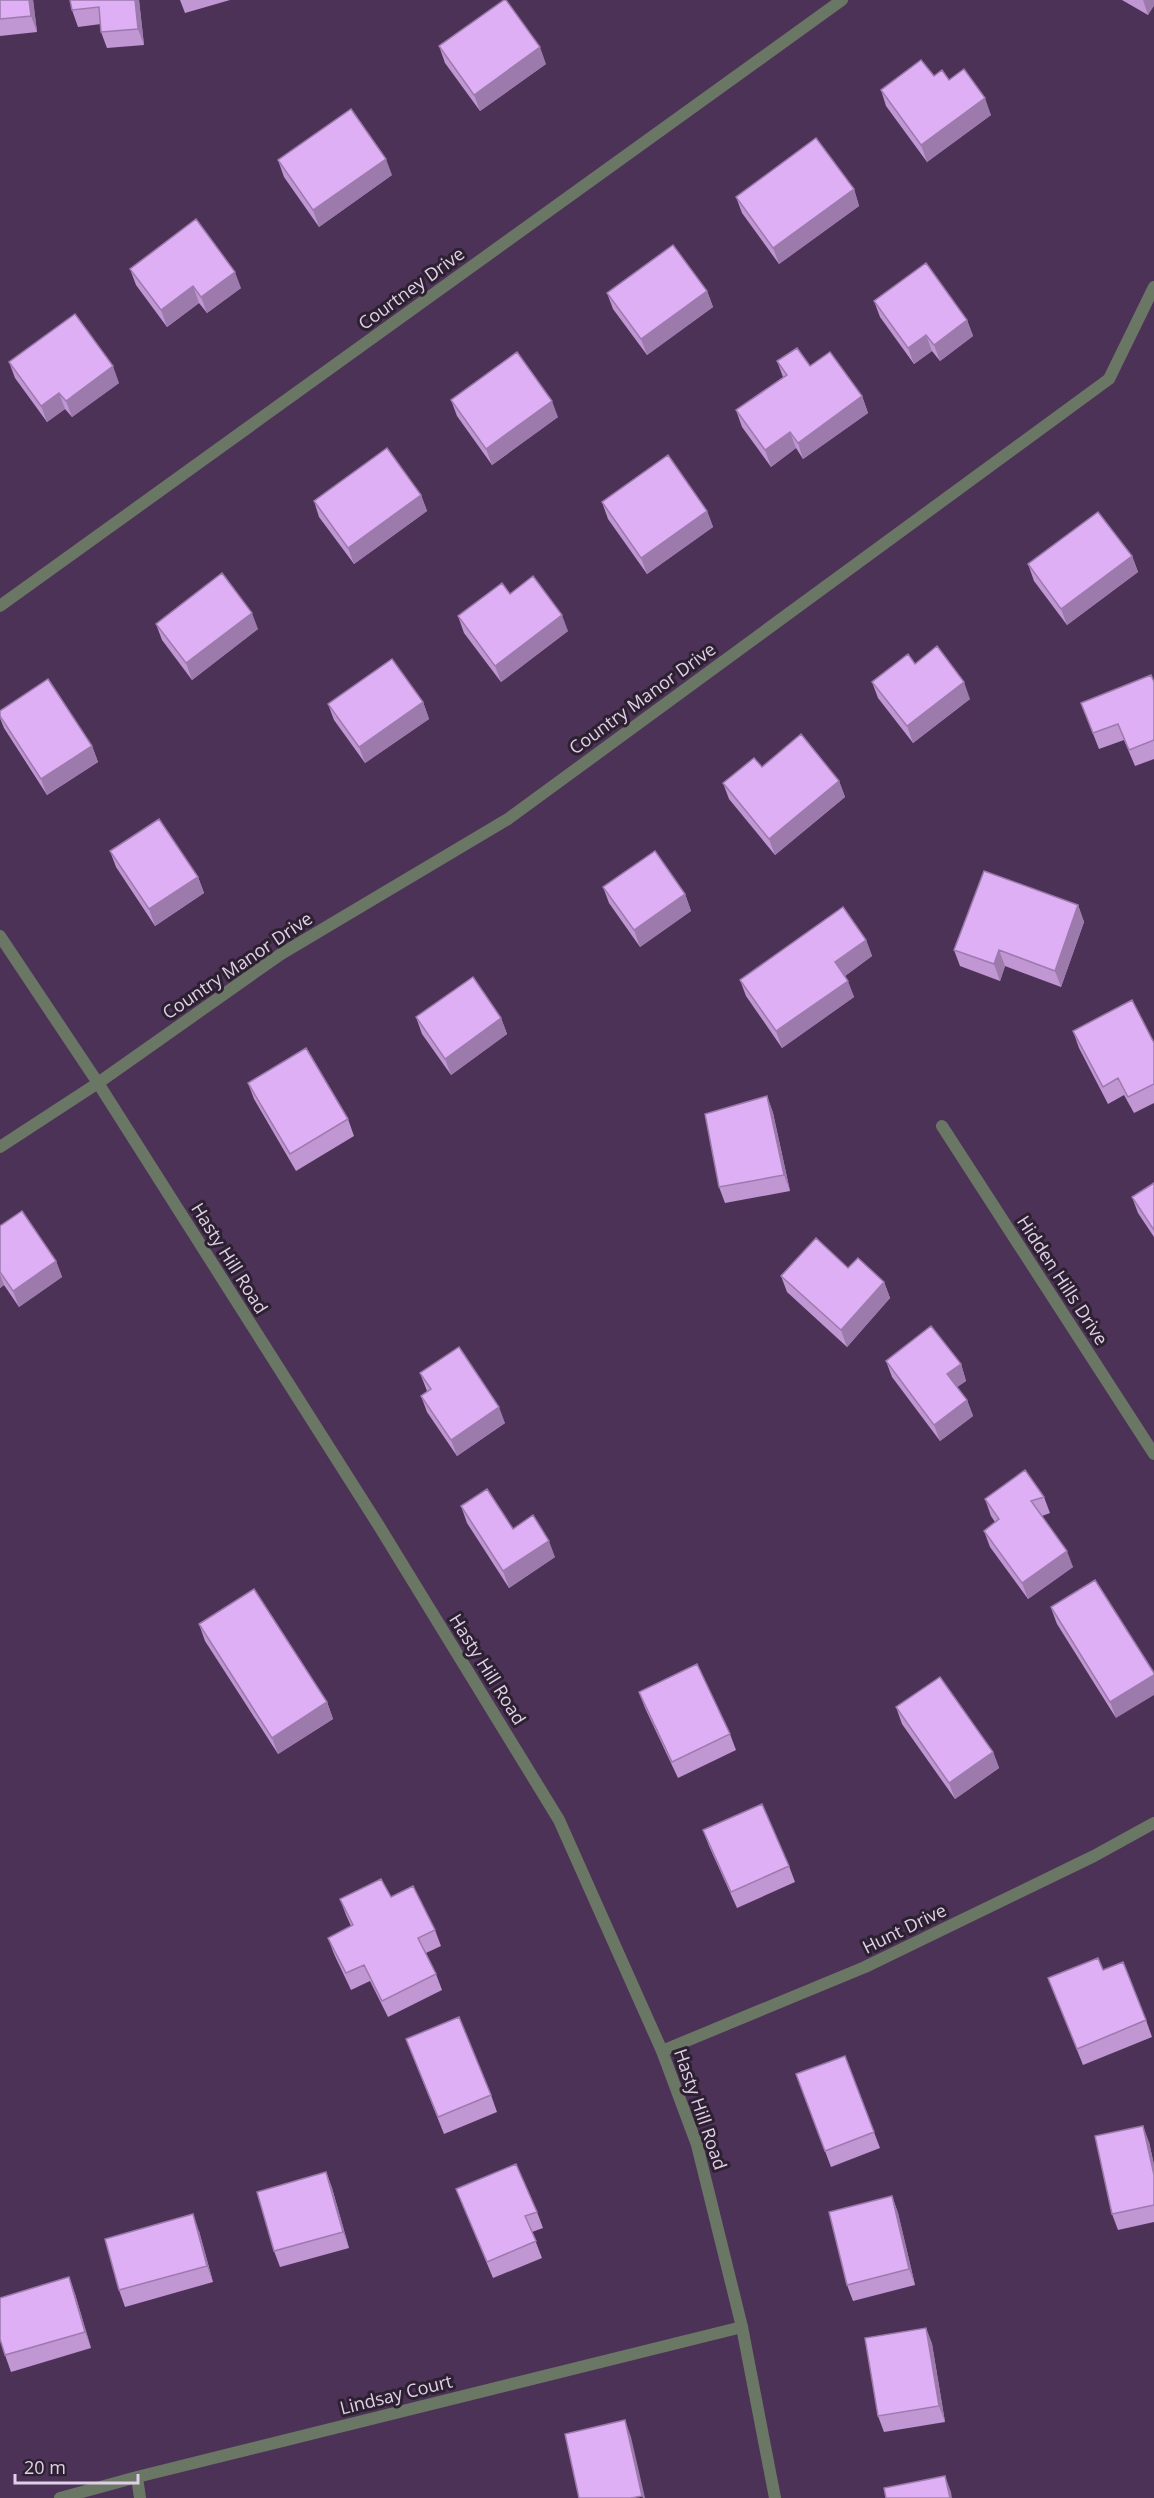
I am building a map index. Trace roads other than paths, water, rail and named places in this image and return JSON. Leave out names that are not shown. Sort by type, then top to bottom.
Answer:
[{"type":"street","name":"Courtney Drive","points":[[0,606],[842,0]]},
{"type":"street","name":"Country Manor Drive","points":[[0,1147],[98,1083],[281,954],[508,819],[1109,379],[1154,287]]},
{"type":"street","name":"Hasty Hill Road","points":[[0,936],[98,1083],[379,1526],[559,1820],[662,2051],[697,2145],[742,2327],[775,2498]]},
{"type":"street","name":"Hidden Hills Drive","points":[[942,1126],[1154,1454]]},
{"type":"street","name":"Hunt Drive","points":[[662,2051],[865,1966],[1094,1856],[1154,1823]]},
{"type":"street","name":"Lindsay Court","points":[[60,2498],[136,2477],[742,2327]]},
{"type":"street","points":[[136,2477],[141,2498]]}]
